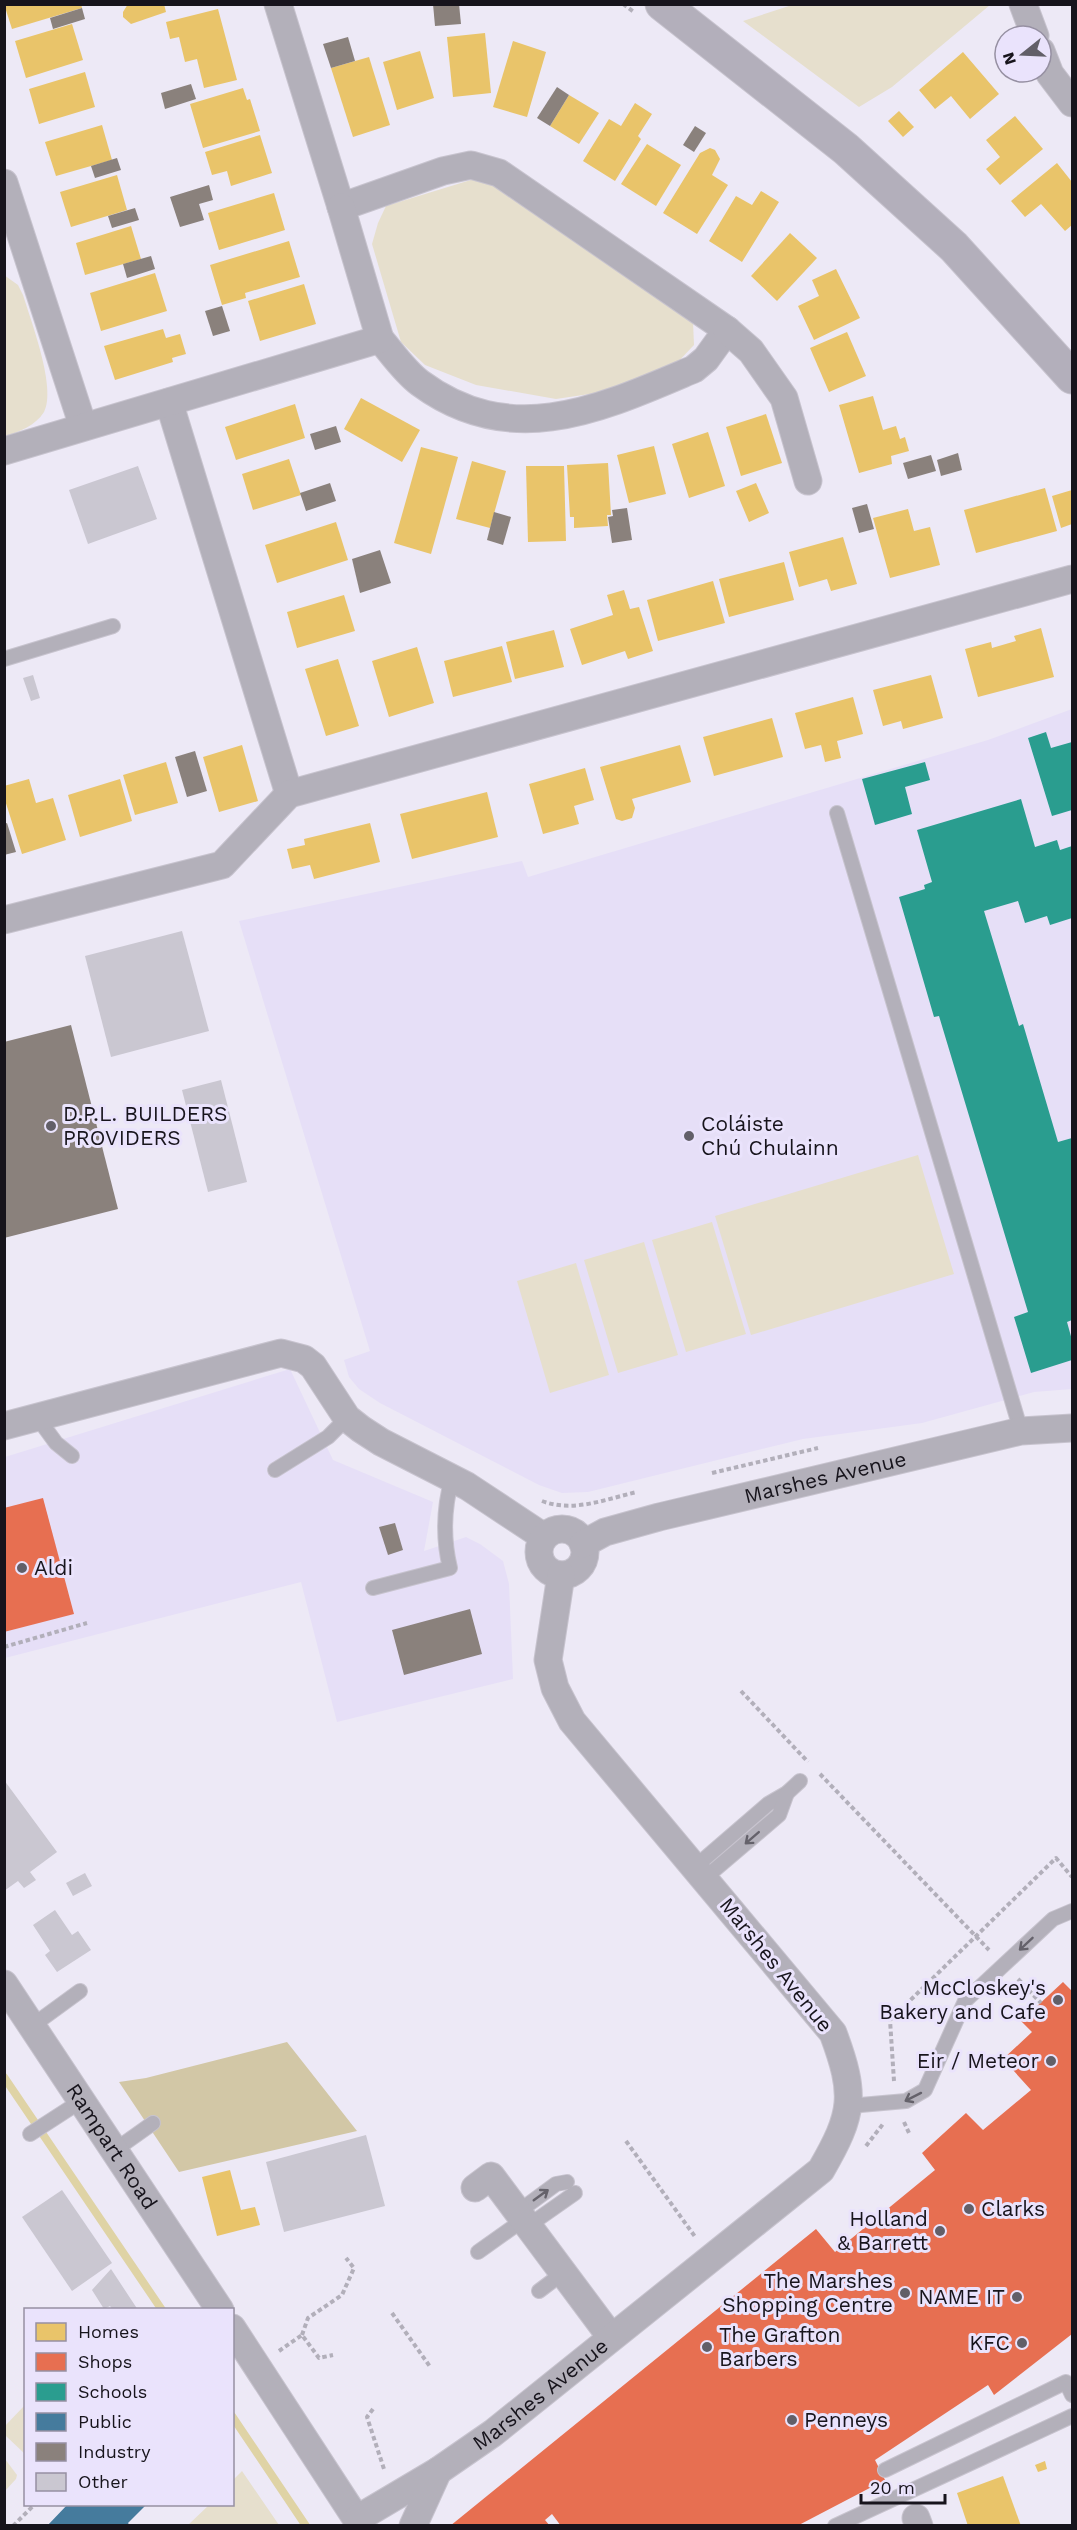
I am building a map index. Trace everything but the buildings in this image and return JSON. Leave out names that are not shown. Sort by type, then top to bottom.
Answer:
[{"type":"street","points":[[278,4],[380,339],[418,382],[452,403],[483,413],[518,419],[553,418],[586,411],[694,369],[706,359],[727,330]]},
{"type":"street","points":[[662,4],[846,149],[954,247],[1072,377]]},
{"type":"street","points":[[1023,4],[1030,24]]},
{"type":"street","points":[[1053,79],[1072,103]]},
{"type":"street","points":[[341,207],[443,171],[471,165],[499,173],[727,330],[751,351],[768,372],[784,398],[808,481]]},
{"type":"street","points":[[4,183],[13,240],[83,426]]},
{"type":"street","points":[[4,451],[380,339]]},
{"type":"street","points":[[169,402],[289,794]]},
{"type":"street","points":[[4,920],[222,865],[289,794],[1072,579]]},
{"type":"street","points":[[4,1426],[281,1353],[304,1359],[313,1366],[347,1418],[381,1442],[452,1478],[544,1537]]},
{"type":"street","name":"Marshes Avenue","points":[[583,1544],[605,1532],[658,1517],[1021,1431],[1072,1428]]},
{"type":"street","points":[[557,1530],[573,1532],[583,1544],[585,1556],[579,1568],[568,1575],[547,1570],[539,1558],[540,1544],[544,1537],[557,1530]]},
{"type":"street","name":"Marshes Avenue","points":[[359,2522],[493,2433],[821,2170],[838,2140],[849,2106],[847,2071],[833,2034],[572,1721],[555,1688],[548,1660],[561,1575]]},
{"type":"street","name":"Rampart Road","points":[[4,1984],[219,2308]]},
{"type":"street","points":[[475,2188],[491,2176],[611,2337]]},
{"type":"street","points":[[235,2339],[359,2522]]},
{"type":"street","points":[[413,2526],[438,2470]]},
{"type":"lane","points":[[4,659],[113,626]]},
{"type":"lane","points":[[837,813],[1021,1431]]},
{"type":"lane","points":[[37,1418],[56,1443],[72,1456]]},
{"type":"lane","points":[[275,1470],[328,1437],[347,1418]]},
{"type":"lane","points":[[373,1588],[450,1568],[447,1554],[445,1502],[452,1478]]},
{"type":"lane","points":[[700,1872],[779,1815],[787,1793],[800,1781]]},
{"type":"lane","points":[[849,2106],[895,2103],[916,2097],[926,2090],[965,2001],[1053,1919],[1072,1911]]},
{"type":"lane","points":[[32,2026],[80,1991]]},
{"type":"lane","points":[[30,2134],[81,2101]]},
{"type":"lane","points":[[115,2150],[153,2123]]},
{"type":"lane","points":[[478,2252],[571,2187]]},
{"type":"lane","points":[[539,2291],[563,2274]]},
{"type":"lane","points":[[885,2470],[1066,2382],[1072,2396]]},
{"type":"lane","points":[[835,2526],[1072,2416]]},
{"type":"path","points":[[708,1474],[815,1449]]},
{"type":"path","points":[[538,1499],[554,1505],[580,1506],[638,1492]]},
{"type":"path","points":[[4,1647],[87,1623]]},
{"type":"path","points":[[741,1691],[1041,2003]]},
{"type":"path","points":[[909,2133],[895,2103],[890,2020],[1056,1858],[1072,1877]]},
{"type":"path","points":[[626,2141],[698,2241]]},
{"type":"path","points":[[274,2355],[302,2335],[308,2318],[342,2295],[354,2268],[346,2258]]},
{"type":"path","points":[[392,2313],[430,2368]]},
{"type":"path","points":[[302,2335],[319,2358],[333,2355]]},
{"type":"path","points":[[373,2409],[367,2417],[384,2469]]},
{"type":"path","points":[[13,2526],[34,2506]]},
{"type":"shaded area","points":[[792,5],[990,5],[892,87],[859,107],[743,21]]},
{"type":"shaded area","points":[[474,179],[494,181],[693,322],[694,345],[675,365],[603,392],[556,399],[476,385],[425,365],[401,342],[372,244],[386,206]]},
{"type":"shaded area","points":[[4,275],[18,285],[23,295],[37,337],[47,388],[47,401],[40,417],[26,428],[5,436]]},
{"type":"shaded area","name":"Coláiste Chú Chulainn","points":[[1072,709],[1072,1389],[1034,1392],[922,1423],[803,1439],[588,1492],[562,1493],[539,1485],[380,1403],[359,1389],[349,1377],[344,1360],[370,1351],[239,921],[522,861],[528,877],[988,740]]},
{"type":"shaded area","points":[[918,1155],[954,1274],[751,1335],[715,1216]]},
{"type":"shaded area","points":[[712,1222],[746,1334],[686,1352],[652,1240]]},
{"type":"shaded area","points":[[644,1242],[678,1355],[618,1373],[584,1260]]},
{"type":"shaded area","points":[[576,1263],[609,1375],[550,1393],[517,1281]]},
{"type":"shaded area","points":[[290,1369],[333,1460],[433,1502],[424,1551],[466,1537],[503,1561],[509,1584],[513,1679],[337,1722],[301,1582],[5,1658],[5,1457]]},
{"type":"shaded area","points":[[287,2042],[357,2131],[179,2172],[119,2082],[146,2078]]},
{"type":"shaded area","points":[[24,2406],[24,2453],[6,2436],[4,2427]]},
{"type":"shaded area","points":[[5,2459],[17,2475],[5,2491]]},
{"type":"shaded area","points":[[242,2471],[279,2525],[188,2525],[208,2506],[234,2506],[234,2479]]},
{"type":"waterway","points":[[4,2077],[161,2308]]},
{"type":"waterway","points":[[234,2419],[306,2526]]},
{"type":"place","name":"D.P.L. BUILDERS PROVIDERS","points":[[51,1126]]},
{"type":"place","name":"Coláiste Chú Chulainn","points":[[689,1136]]},
{"type":"place","name":"Aldi","points":[[22,1568]]},
{"type":"place","name":"McCloskey's Bakery and Cafe","points":[[1058,2000]]},
{"type":"place","name":"Eir / Meteor","points":[[1051,2061]]},
{"type":"place","name":"Clarks","points":[[969,2209]]},
{"type":"place","name":"Holland & Barrett","points":[[940,2231]]},
{"type":"place","name":"The Marshes Shopping Centre","points":[[905,2293]]},
{"type":"place","name":"NAME IT","points":[[1017,2297]]},
{"type":"place","name":"KFC","points":[[1022,2343]]},
{"type":"place","name":"The Grafton Barbers","points":[[707,2347]]},
{"type":"place","name":"Penneys","points":[[792,2420]]}]
